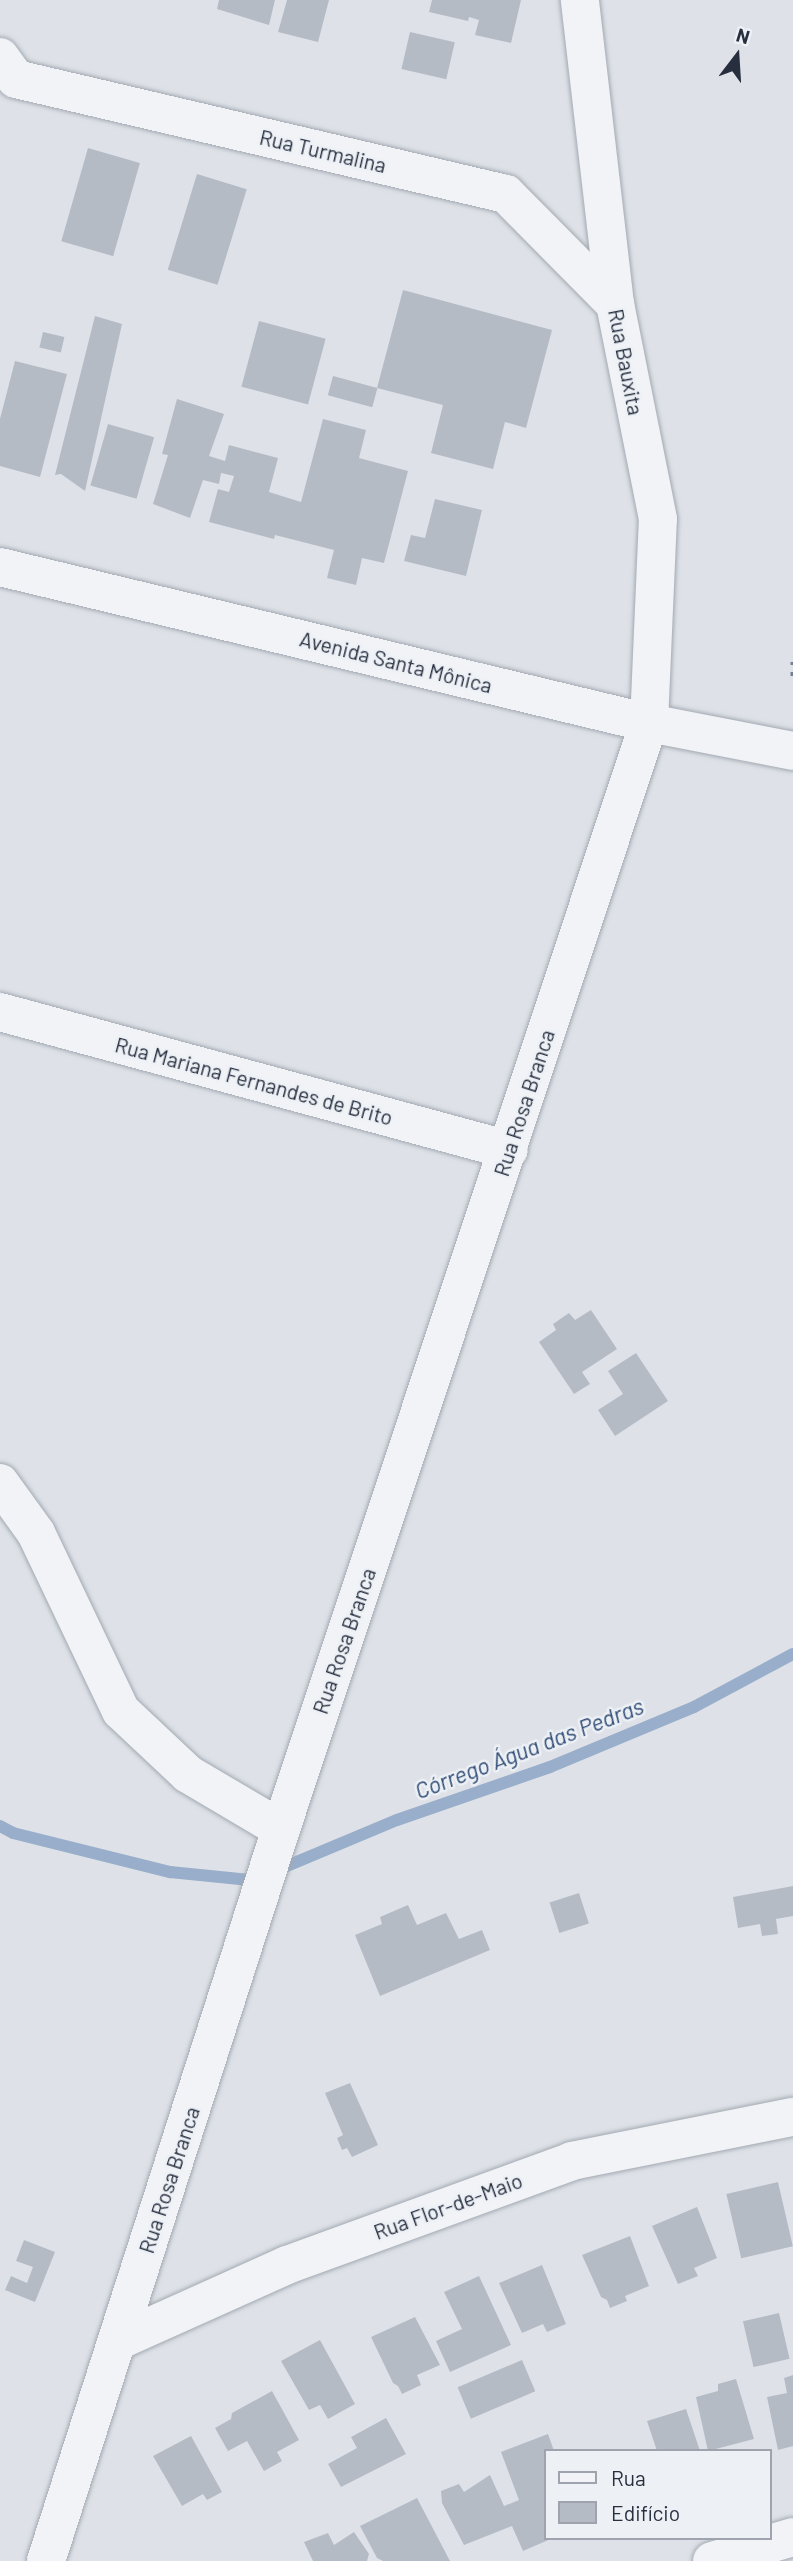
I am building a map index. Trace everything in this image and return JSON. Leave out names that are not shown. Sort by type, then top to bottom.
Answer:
[{"type":"street","name":"Rua Bauxita","points":[[580,0],[614,304],[657,519],[649,723]]},
{"type":"street","name":"Rua Turmalina","points":[[0,57],[16,79],[506,194],[614,304]]},
{"type":"street","name":"Avenida Santa Mônica","points":[[0,567],[649,723],[793,751]]},
{"type":"street","name":"Rua Rosa Branca","points":[[46,2561],[281,1829],[649,723]]},
{"type":"street","name":"Rua Mariana Fernandes de Brito","points":[[0,1012],[509,1150]]},
{"type":"street","points":[[0,1483],[36,1533],[121,1711],[188,1774],[281,1829]]},
{"type":"street","name":"Rua Flor-de-Maio","points":[[118,2341],[286,2265],[572,2161],[793,2117]]},
{"type":"street","points":[[712,2561],[793,2538]]},
{"type":"building","points":[[219,0],[275,0],[269,25],[217,9]]},
{"type":"building","points":[[287,0],[329,0],[318,42],[278,32]]},
{"type":"building","points":[[432,0],[521,0],[511,43],[475,35],[479,20],[469,17],[468,21],[429,12]]},
{"type":"building","points":[[410,32],[455,42],[446,79],[401,69]]},
{"type":"building","points":[[88,148],[140,163],[113,256],[61,241]]},
{"type":"building","points":[[197,174],[247,189],[217,285],[168,270]]},
{"type":"building","points":[[403,290],[552,330],[526,428],[505,422],[493,469],[431,453],[443,405],[377,388]]},
{"type":"building","points":[[95,316],[122,324],[85,491],[61,474],[55,475]]},
{"type":"building","points":[[259,321],[326,339],[308,405],[241,387]]},
{"type":"building","points":[[43,332],[64,337],[61,353],[39,348]]},
{"type":"building","points":[[15,361],[67,374],[40,477],[0,466],[0,419]]},
{"type":"building","points":[[333,376],[377,388],[372,407],[328,395]]},
{"type":"building","points":[[177,399],[224,414],[209,456],[225,461],[229,445],[278,458],[269,492],[301,502],[323,419],[366,430],[359,458],[408,471],[384,563],[362,558],[356,585],[327,578],[334,550],[275,535],[274,539],[209,522],[218,489],[229,492],[234,476],[221,473],[219,484],[203,480],[190,518],[153,504],[168,455],[162,454]]},
{"type":"building","points":[[108,424],[154,437],[136,499],[90,486]]},
{"type":"building","points":[[435,499],[482,510],[466,576],[404,561],[411,535],[425,538]]},
{"type":"building","points":[[591,1310],[617,1349],[582,1372],[590,1384],[574,1394],[539,1342],[556,1330],[553,1324],[569,1313],[575,1320]]},
{"type":"building","points":[[636,1353],[668,1401],[615,1436],[598,1410],[623,1394],[608,1371]]},
{"type":"building","points":[[793,1886],[793,1916],[776,1919],[778,1934],[762,1936],[760,1924],[738,1928],[733,1897]]},
{"type":"building","points":[[579,1893],[589,1923],[559,1933],[550,1903]]},
{"type":"building","points":[[408,1905],[417,1925],[446,1913],[459,1939],[482,1930],[490,1950],[380,1996],[355,1935],[382,1924],[380,1917]]},
{"type":"building","points":[[350,2083],[378,2145],[352,2157],[347,2148],[342,2150],[337,2138],[343,2135],[325,2093]]},
{"type":"building","points":[[778,2182],[793,2246],[741,2258],[726,2194]]},
{"type":"building","points":[[697,2207],[717,2258],[694,2268],[698,2276],[678,2284],[652,2226]]},
{"type":"building","points":[[630,2236],[649,2286],[625,2296],[627,2301],[610,2308],[607,2300],[601,2297],[582,2255]]},
{"type":"building","points":[[24,2240],[55,2252],[35,2302],[5,2290],[11,2276],[27,2283],[33,2267],[16,2261]]},
{"type":"building","points":[[542,2265],[566,2324],[547,2332],[543,2324],[522,2333],[499,2283]]},
{"type":"building","points":[[479,2276],[511,2345],[450,2372],[436,2341],[462,2329],[444,2292]]},
{"type":"building","points":[[779,2313],[790,2359],[754,2367],[743,2321]]},
{"type":"building","points":[[415,2317],[440,2365],[417,2375],[421,2385],[402,2394],[393,2383],[371,2337]]},
{"type":"building","points":[[320,2340],[355,2404],[328,2419],[320,2405],[309,2410],[281,2361]]},
{"type":"building","points":[[522,2360],[535,2391],[471,2419],[458,2387]]},
{"type":"building","points":[[793,2375],[793,2446],[778,2450],[767,2397],[787,2393],[784,2378]]},
{"type":"building","points":[[736,2379],[754,2439],[708,2449],[696,2397],[718,2391],[718,2384]]},
{"type":"building","points":[[272,2391],[299,2440],[277,2452],[282,2461],[264,2471],[247,2441],[228,2451],[215,2428],[231,2419],[232,2413]]},
{"type":"building","points":[[686,2409],[699,2449],[656,2449],[647,2421]]},
{"type":"building","points":[[386,2418],[406,2454],[341,2487],[328,2464],[357,2448],[351,2437]]},
{"type":"building","points":[[548,2434],[553,2449],[544,2449],[544,2540],[548,2540],[523,2551],[512,2526],[464,2545],[442,2503],[441,2491],[459,2484],[464,2492],[490,2475],[504,2506],[519,2500],[501,2452]]},
{"type":"building","points":[[191,2436],[222,2492],[207,2500],[203,2494],[182,2506],[153,2456]]},
{"type":"building","points":[[417,2498],[450,2561],[383,2561],[377,2558],[360,2526]]},
{"type":"building","points":[[354,2532],[369,2554],[367,2561],[313,2561],[304,2542],[328,2533],[334,2545]]},
{"type":"waterway","name":"Córrego Água das Pedras","points":[[275,1871],[397,1820],[550,1767],[694,1707],[793,1654]]},
{"type":"waterway","name":"Córrego Água das Pedras","points":[[0,1826],[13,1833],[170,1872],[250,1880],[258,1877]]},
{"type":"railway","points":[[793,661],[793,681]]}]
